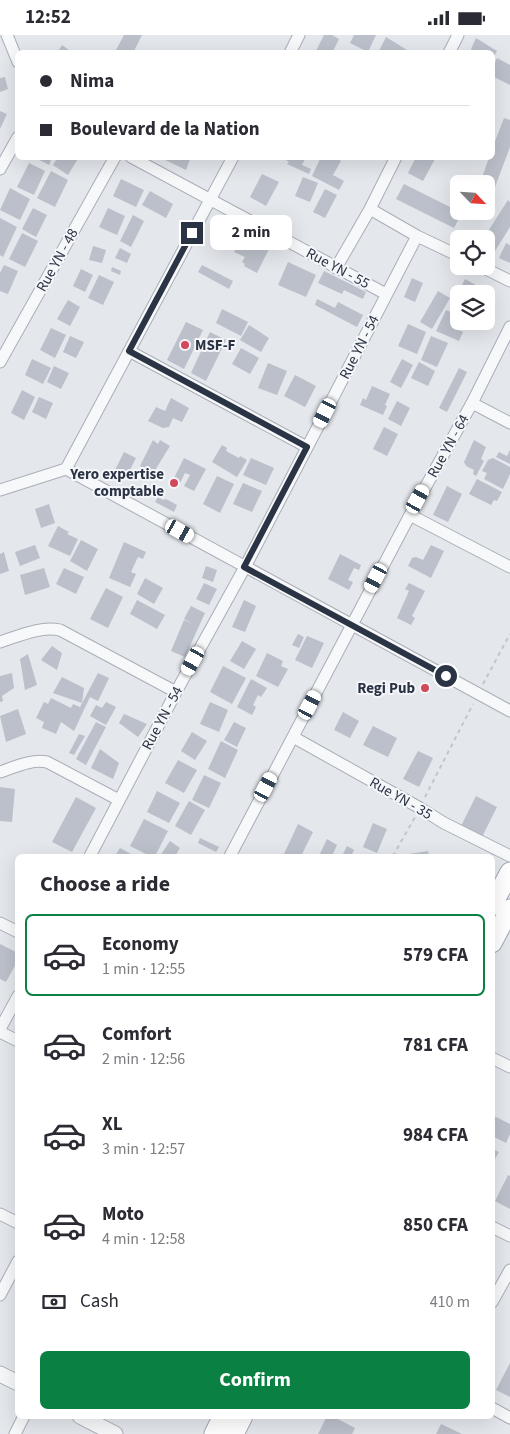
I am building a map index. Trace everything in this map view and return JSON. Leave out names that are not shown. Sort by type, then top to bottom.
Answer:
[{"type":"main road","points":[[495,900],[508,879]]},
{"type":"main road","points":[[495,937],[510,909]]},
{"type":"main road","points":[[227,1429],[239,1419]]},
{"type":"street","points":[[7,35],[15,55]]},
{"type":"street","points":[[292,50],[299,35]]},
{"type":"street","points":[[450,50],[458,35]]},
{"type":"street","points":[[0,169],[15,142]]},
{"type":"street","name":"Rue YN - 48","points":[[0,362],[113,160]]},
{"type":"street","name":"Rue YN - 55","points":[[137,160],[386,294]]},
{"type":"street","points":[[0,490],[66,469],[231,160]]},
{"type":"street","points":[[336,268],[370,209],[394,160]]},
{"type":"street","points":[[370,209],[417,236],[450,252]]},
{"type":"street","name":"Rue YN - 54","points":[[91,854],[417,236]]},
{"type":"street","points":[[495,274],[510,281]]},
{"type":"street","name":"Rue YN - 64","points":[[232,854],[351,625],[472,403],[510,327]]},
{"type":"street","points":[[129,351],[307,447]]},
{"type":"street","points":[[472,403],[510,423]]},
{"type":"street","points":[[66,469],[510,711]]},
{"type":"street","points":[[410,515],[510,567]]},
{"type":"street","points":[[0,642],[41,629],[60,631],[176,692]]},
{"type":"street","name":"Rue YN - 35","points":[[293,737],[444,823],[510,856]]},
{"type":"street","points":[[0,772],[38,760],[47,762],[119,800]]},
{"type":"street","points":[[0,923],[15,930]]},
{"type":"street","points":[[15,1002],[0,1031],[15,1039]]},
{"type":"street","points":[[495,1060],[510,1067]]},
{"type":"street","points":[[0,1214],[15,1222]]},
{"type":"street","points":[[495,1228],[510,1236]]},
{"type":"street","points":[[0,1295],[15,1266]]},
{"type":"street","points":[[495,1297],[510,1270]]},
{"type":"street","points":[[6,1282],[15,1286]]},
{"type":"street","points":[[0,1374],[15,1382]]},
{"type":"street","points":[[495,1410],[510,1418]]},
{"type":"street","points":[[15,1434],[22,1419]]},
{"type":"street","points":[[86,1419],[115,1434]]},
{"type":"path","points":[[394,854],[510,634]]},
{"type":"building","points":[[124,35],[142,35],[134,50],[116,50]]},
{"type":"building","points":[[324,35],[332,35],[339,39],[334,50],[316,50]]},
{"type":"building","points":[[354,35],[376,35],[369,50],[364,50],[350,43]]},
{"type":"building","points":[[386,37],[407,50],[380,50]]},
{"type":"building","points":[[476,38],[497,51],[495,55],[495,50],[471,49]]},
{"type":"building","points":[[62,45],[69,50],[59,50]]},
{"type":"building","points":[[497,58],[510,65],[510,85],[495,78],[495,62]]},
{"type":"building","points":[[5,77],[8,89],[0,92],[0,78]]},
{"type":"building","points":[[0,111],[7,114],[0,129]]},
{"type":"building","points":[[504,118],[510,120],[510,147],[495,187],[495,175],[483,175],[488,160],[495,160],[495,141]]},
{"type":"building","points":[[40,160],[51,160],[49,165]]},
{"type":"building","points":[[56,160],[77,160],[68,175],[53,165]]},
{"type":"building","points":[[165,160],[190,160],[186,170]]},
{"type":"building","points":[[286,160],[304,160],[302,165],[311,169],[309,174],[287,164],[289,162]]},
{"type":"building","points":[[320,160],[341,161],[333,175],[344,181],[339,190],[312,176]]},
{"type":"building","points":[[414,160],[434,160],[423,181],[408,173]]},
{"type":"building","points":[[29,163],[45,171],[34,195],[17,187]]},
{"type":"building","points":[[51,171],[68,180],[55,207],[37,198]]},
{"type":"building","points":[[262,174],[279,182],[266,206],[250,197]]},
{"type":"building","points":[[303,177],[318,183],[310,202],[295,196]]},
{"type":"building","points":[[121,179],[144,190],[136,207],[113,196]]},
{"type":"building","points":[[404,184],[450,207],[450,220],[458,220],[454,228],[396,199]]},
{"type":"building","points":[[10,188],[30,199],[20,220],[0,210]]},
{"type":"building","points":[[325,189],[337,195],[325,218],[313,212]]},
{"type":"building","points":[[150,191],[173,204],[166,218],[142,205]]},
{"type":"building","points":[[508,200],[510,202],[510,227],[495,251],[495,230],[489,230]]},
{"type":"building","points":[[33,208],[47,215],[36,237],[22,229]]},
{"type":"building","points":[[108,208],[125,216],[117,235],[99,227]]},
{"type":"building","points":[[133,215],[144,221],[131,247],[120,241]]},
{"type":"building","points":[[0,218],[17,227],[3,257],[0,255]]},
{"type":"building","points":[[226,220],[242,227],[238,235],[222,227]]},
{"type":"building","points":[[22,233],[38,241],[25,267],[9,259]]},
{"type":"building","points":[[243,235],[270,247],[257,273],[244,266],[245,264],[242,262],[245,257],[234,252]]},
{"type":"building","points":[[506,243],[510,245],[510,263],[499,258]]},
{"type":"building","points":[[93,246],[106,250],[102,263],[89,260]]},
{"type":"building","points":[[120,248],[131,254],[127,263],[115,258]]},
{"type":"building","points":[[288,262],[316,275],[306,297],[278,285]]},
{"type":"building","points":[[4,265],[18,271],[8,294],[0,291],[0,273]]},
{"type":"building","points":[[202,265],[233,281],[229,289],[198,272]]},
{"type":"building","points":[[112,267],[121,271],[120,275],[111,271]]},
{"type":"building","points":[[81,269],[93,275],[85,292],[73,286]]},
{"type":"building","points":[[324,271],[366,292],[363,299],[344,290],[342,294],[318,283]]},
{"type":"building","points":[[99,275],[114,282],[103,305],[88,298]]},
{"type":"building","points":[[412,278],[423,283],[415,302],[404,297]]},
{"type":"building","points":[[465,279],[476,285],[462,285]]},
{"type":"building","points":[[438,291],[450,298],[432,329],[420,322]]},
{"type":"building","points":[[317,299],[335,308],[338,302],[363,315],[357,327],[315,305]]},
{"type":"building","points":[[68,300],[80,307],[70,326],[57,319]]},
{"type":"building","points":[[222,309],[248,322],[241,336],[216,323]]},
{"type":"building","points":[[446,310],[450,312],[450,330],[463,332],[459,341],[436,331]]},
{"type":"building","name":"MSF-F","points":[[186,322],[203,330],[184,369],[167,360]]},
{"type":"building","points":[[408,324],[426,332],[417,354],[398,346]]},
{"type":"building","points":[[249,325],[269,338],[261,352],[240,340]]},
{"type":"building","points":[[51,328],[66,335],[55,358],[40,350]]},
{"type":"building","points":[[210,332],[226,340],[206,381],[191,373]]},
{"type":"building","points":[[70,336],[84,342],[76,358],[63,352]]},
{"type":"building","points":[[431,336],[448,343],[437,367],[421,360]]},
{"type":"building","points":[[241,348],[259,358],[250,374],[232,364]]},
{"type":"building","points":[[32,359],[51,368],[43,384],[25,375]]},
{"type":"building","points":[[402,359],[413,365],[401,388],[390,382]]},
{"type":"building","points":[[419,362],[435,371],[428,386],[411,378]]},
{"type":"building","points":[[268,363],[287,371],[277,395],[258,388]]},
{"type":"building","points":[[54,366],[69,373],[61,389],[47,382]]},
{"type":"building","points":[[459,368],[467,372],[447,412],[439,408]]},
{"type":"building","points":[[295,375],[316,386],[305,407],[284,396]]},
{"type":"building","points":[[372,386],[390,394],[383,415],[360,405],[363,398],[366,400]]},
{"type":"building","points":[[22,390],[35,397],[24,420],[11,413]]},
{"type":"building","points":[[39,397],[53,403],[46,419],[32,412]]},
{"type":"building","points":[[171,398],[189,408],[182,422],[173,418],[169,427],[163,428],[148,421],[156,407],[165,411]]},
{"type":"building","points":[[397,401],[410,408],[401,426],[388,419]]},
{"type":"building","points":[[384,427],[398,434],[387,456],[373,449]]},
{"type":"building","points":[[153,440],[158,444],[160,440],[170,446],[154,472],[150,471],[149,473],[140,466]]},
{"type":"building","points":[[474,440],[486,447],[481,459],[484,461],[476,476],[473,474],[474,470],[466,466],[464,462]]},
{"type":"building","points":[[222,445],[227,448],[226,451],[247,460],[237,477],[212,462]]},
{"type":"building","points":[[510,450],[510,464],[496,457],[499,452],[507,456]]},
{"type":"building","points":[[124,452],[136,458],[127,476],[115,470]]},
{"type":"building","points":[[184,458],[206,469],[194,491],[184,486],[190,475],[185,473],[180,483],[173,480]]},
{"type":"building","points":[[251,458],[274,468],[266,485],[243,475]]},
{"type":"building","points":[[493,458],[510,467],[510,474],[503,489],[484,479],[487,473],[482,471],[488,460]]},
{"type":"building","points":[[217,476],[234,484],[220,513],[203,504]]},
{"type":"building","points":[[477,479],[502,492],[497,501],[494,500],[491,505],[469,494]]},
{"type":"building","points":[[243,483],[262,491],[252,512],[233,504]]},
{"type":"building","points":[[447,486],[462,494],[448,522],[433,515]]},
{"type":"building","points":[[158,497],[177,505],[174,512],[155,502]]},
{"type":"building","points":[[49,504],[55,523],[41,528],[35,509]]},
{"type":"building","points":[[58,526],[69,532],[67,534],[78,539],[70,556],[48,546]]},
{"type":"building","points":[[81,540],[98,549],[87,571],[70,561]]},
{"type":"building","points":[[124,542],[146,552],[143,559],[138,557],[131,572],[136,574],[130,587],[109,578]]},
{"type":"building","points":[[35,545],[40,558],[20,566],[15,552]]},
{"type":"building","points":[[431,545],[444,551],[431,578],[408,566],[412,558],[416,557],[423,560]]},
{"type":"building","points":[[4,552],[9,571],[0,574],[0,554]]},
{"type":"building","points":[[340,554],[361,565],[359,570],[354,568],[348,580],[353,582],[349,590],[328,579]]},
{"type":"building","points":[[206,566],[217,570],[213,582],[202,578]]},
{"type":"building","points":[[44,568],[50,587],[25,595],[20,575]]},
{"type":"building","points":[[64,568],[84,577],[76,594],[56,584]]},
{"type":"building","points":[[145,578],[163,588],[154,604],[137,594]]},
{"type":"building","points":[[204,583],[217,589],[209,605],[196,599]]},
{"type":"building","points":[[409,583],[425,591],[412,616],[415,618],[411,625],[397,618],[409,591],[405,589]]},
{"type":"building","points":[[106,588],[123,597],[108,628],[90,619]]},
{"type":"building","points":[[137,600],[165,615],[157,629],[130,614]]},
{"type":"building","points":[[244,600],[256,606],[245,632],[232,627]]},
{"type":"building","points":[[191,606],[205,613],[185,657],[171,651],[184,620],[193,624],[184,619]]},
{"type":"building","points":[[298,634],[304,637],[299,648],[292,645]]},
{"type":"building","points":[[307,636],[324,643],[312,668],[295,660]]},
{"type":"building","points":[[242,641],[256,649],[244,669],[230,661]]},
{"type":"building","points":[[52,646],[62,653],[57,670],[41,660]]},
{"type":"building","points":[[267,653],[283,661],[281,666],[288,669],[278,687],[256,676]]},
{"type":"building","points":[[28,654],[37,685],[25,690],[20,659]]},
{"type":"building","points":[[223,666],[246,678],[232,704],[210,692]]},
{"type":"building","points":[[12,673],[14,688],[2,696],[3,701],[0,702],[0,676]]},
{"type":"building","points":[[98,673],[109,678],[98,701],[90,697],[74,731],[61,722],[56,734],[42,728],[44,722],[36,718],[44,702],[48,704],[51,698],[71,708],[73,704],[80,707]]},
{"type":"building","points":[[62,677],[84,688],[82,703],[53,693]]},
{"type":"building","points":[[251,679],[267,688],[261,697],[258,695],[253,705],[256,707],[252,715],[237,707]]},
{"type":"building","points":[[106,702],[116,707],[106,725],[90,716],[96,705],[102,708]]},
{"type":"building","points":[[210,702],[228,710],[219,732],[200,724]]},
{"type":"building","points":[[18,709],[26,734],[6,742],[0,716]]},
{"type":"building","points":[[343,712],[359,721],[350,738],[334,730]]},
{"type":"building","points":[[124,714],[147,724],[138,737],[119,723]]},
{"type":"building","points":[[96,722],[106,727],[86,765],[76,759]]},
{"type":"building","points":[[234,722],[246,728],[237,747],[224,740]]},
{"type":"building","points":[[373,726],[397,738],[388,757],[363,745]]},
{"type":"building","points":[[192,732],[207,741],[195,760],[181,751]]},
{"type":"building","points":[[79,734],[85,736],[74,755],[69,753]]},
{"type":"building","points":[[221,741],[238,750],[225,778],[208,769]]},
{"type":"building","points":[[100,749],[119,763],[113,779],[91,768]]},
{"type":"building","points":[[418,751],[433,758],[419,787],[403,779]]},
{"type":"building","points":[[178,760],[197,770],[184,793],[165,783]]},
{"type":"building","points":[[204,775],[221,783],[209,808],[192,800]]},
{"type":"building","points":[[0,787],[15,789],[12,822],[0,821]]},
{"type":"building","points":[[157,791],[180,803],[169,823],[147,812]]},
{"type":"building","points":[[476,796],[497,807],[482,837],[461,826]]},
{"type":"building","points":[[76,797],[96,808],[72,852],[52,842]]},
{"type":"building","points":[[189,801],[205,810],[191,835],[175,826]]},
{"type":"building","points":[[144,819],[168,831],[156,854],[146,854],[130,846]]},
{"type":"building","points":[[373,823],[387,829],[377,853],[363,847]]},
{"type":"building","points":[[298,824],[313,832],[302,854],[284,854]]},
{"type":"building","points":[[200,838],[219,847],[216,852],[198,843]]},
{"type":"building","points":[[327,839],[337,845],[333,854],[320,854]]},
{"type":"building","points":[[170,841],[180,848],[176,854],[161,854]]},
{"type":"building","points":[[347,846],[354,850],[352,854],[343,854]]},
{"type":"building","points":[[120,848],[131,854],[116,854]]},
{"type":"building","points":[[428,851],[429,854],[409,854]]},
{"type":"building","points":[[0,944],[15,952],[15,966],[6,982],[0,979]]},
{"type":"building","points":[[495,1116],[510,1124],[510,1134],[506,1143],[495,1138]]},
{"type":"building","points":[[495,1150],[499,1152],[495,1159]]},
{"type":"building","points":[[508,1175],[510,1176],[510,1209],[495,1201]]},
{"type":"building","points":[[510,1363],[510,1397],[496,1390]]},
{"type":"building","points":[[326,1419],[338,1419],[355,1428],[352,1434],[318,1434]]},
{"type":"building","points":[[441,1424],[462,1434],[436,1434]]},
{"type":"place","name":"MSF-F","points":[[185,345]]},
{"type":"place","name":"Yero expertise comptable","points":[[174,483]]},
{"type":"place","name":"Regi Pub","points":[[425,688]]},
{"type":"route","points":[[192,233],[129,351],[307,447],[244,567],[446,676]]}]
